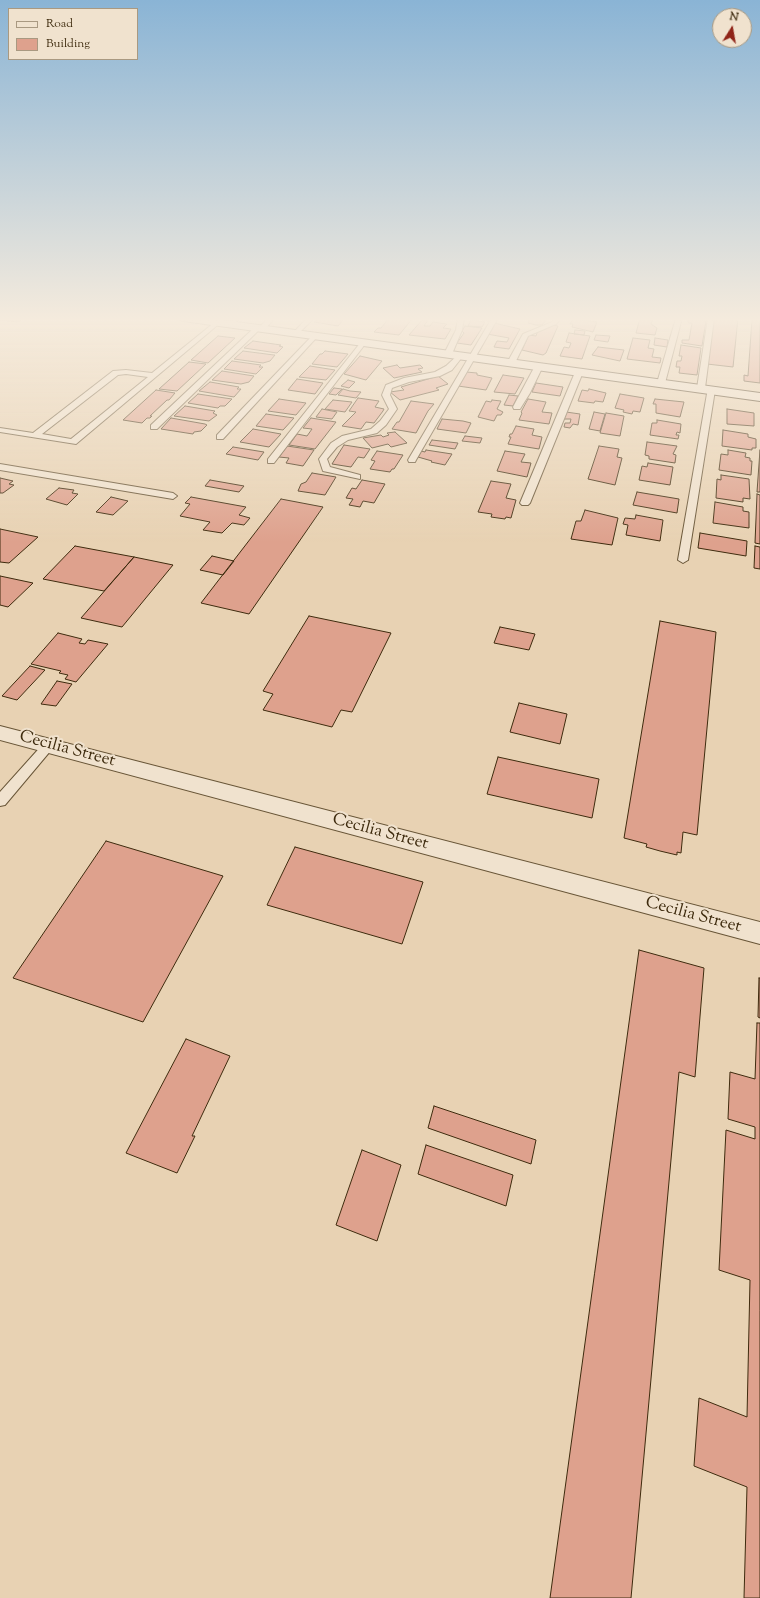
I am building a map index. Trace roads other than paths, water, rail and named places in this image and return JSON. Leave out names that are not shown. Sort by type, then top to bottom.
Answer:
[{"type":"street","points":[[734,393],[760,396]]},
{"type":"street","name":"Cecilia Street","points":[[0,733],[760,933]]},
{"type":"lane","points":[[36,436],[91,393]]},
{"type":"lane","points":[[0,430],[73,442],[132,393]]},
{"type":"lane","points":[[154,427],[191,393]]},
{"type":"lane","points":[[220,437],[262,393]]},
{"type":"lane","points":[[271,460],[324,393]]},
{"type":"lane","points":[[357,477],[326,469],[323,459],[334,445],[345,438],[374,431],[384,423],[394,409],[386,395],[387,393]]},
{"type":"lane","points":[[412,460],[451,393]]},
{"type":"lane","points":[[517,407],[526,393]]},
{"type":"lane","points":[[526,503],[570,393]]},
{"type":"lane","points":[[683,560],[706,393]]},
{"type":"lane","points":[[0,467],[173,496]]},
{"type":"lane","points":[[0,800],[48,746]]}]
